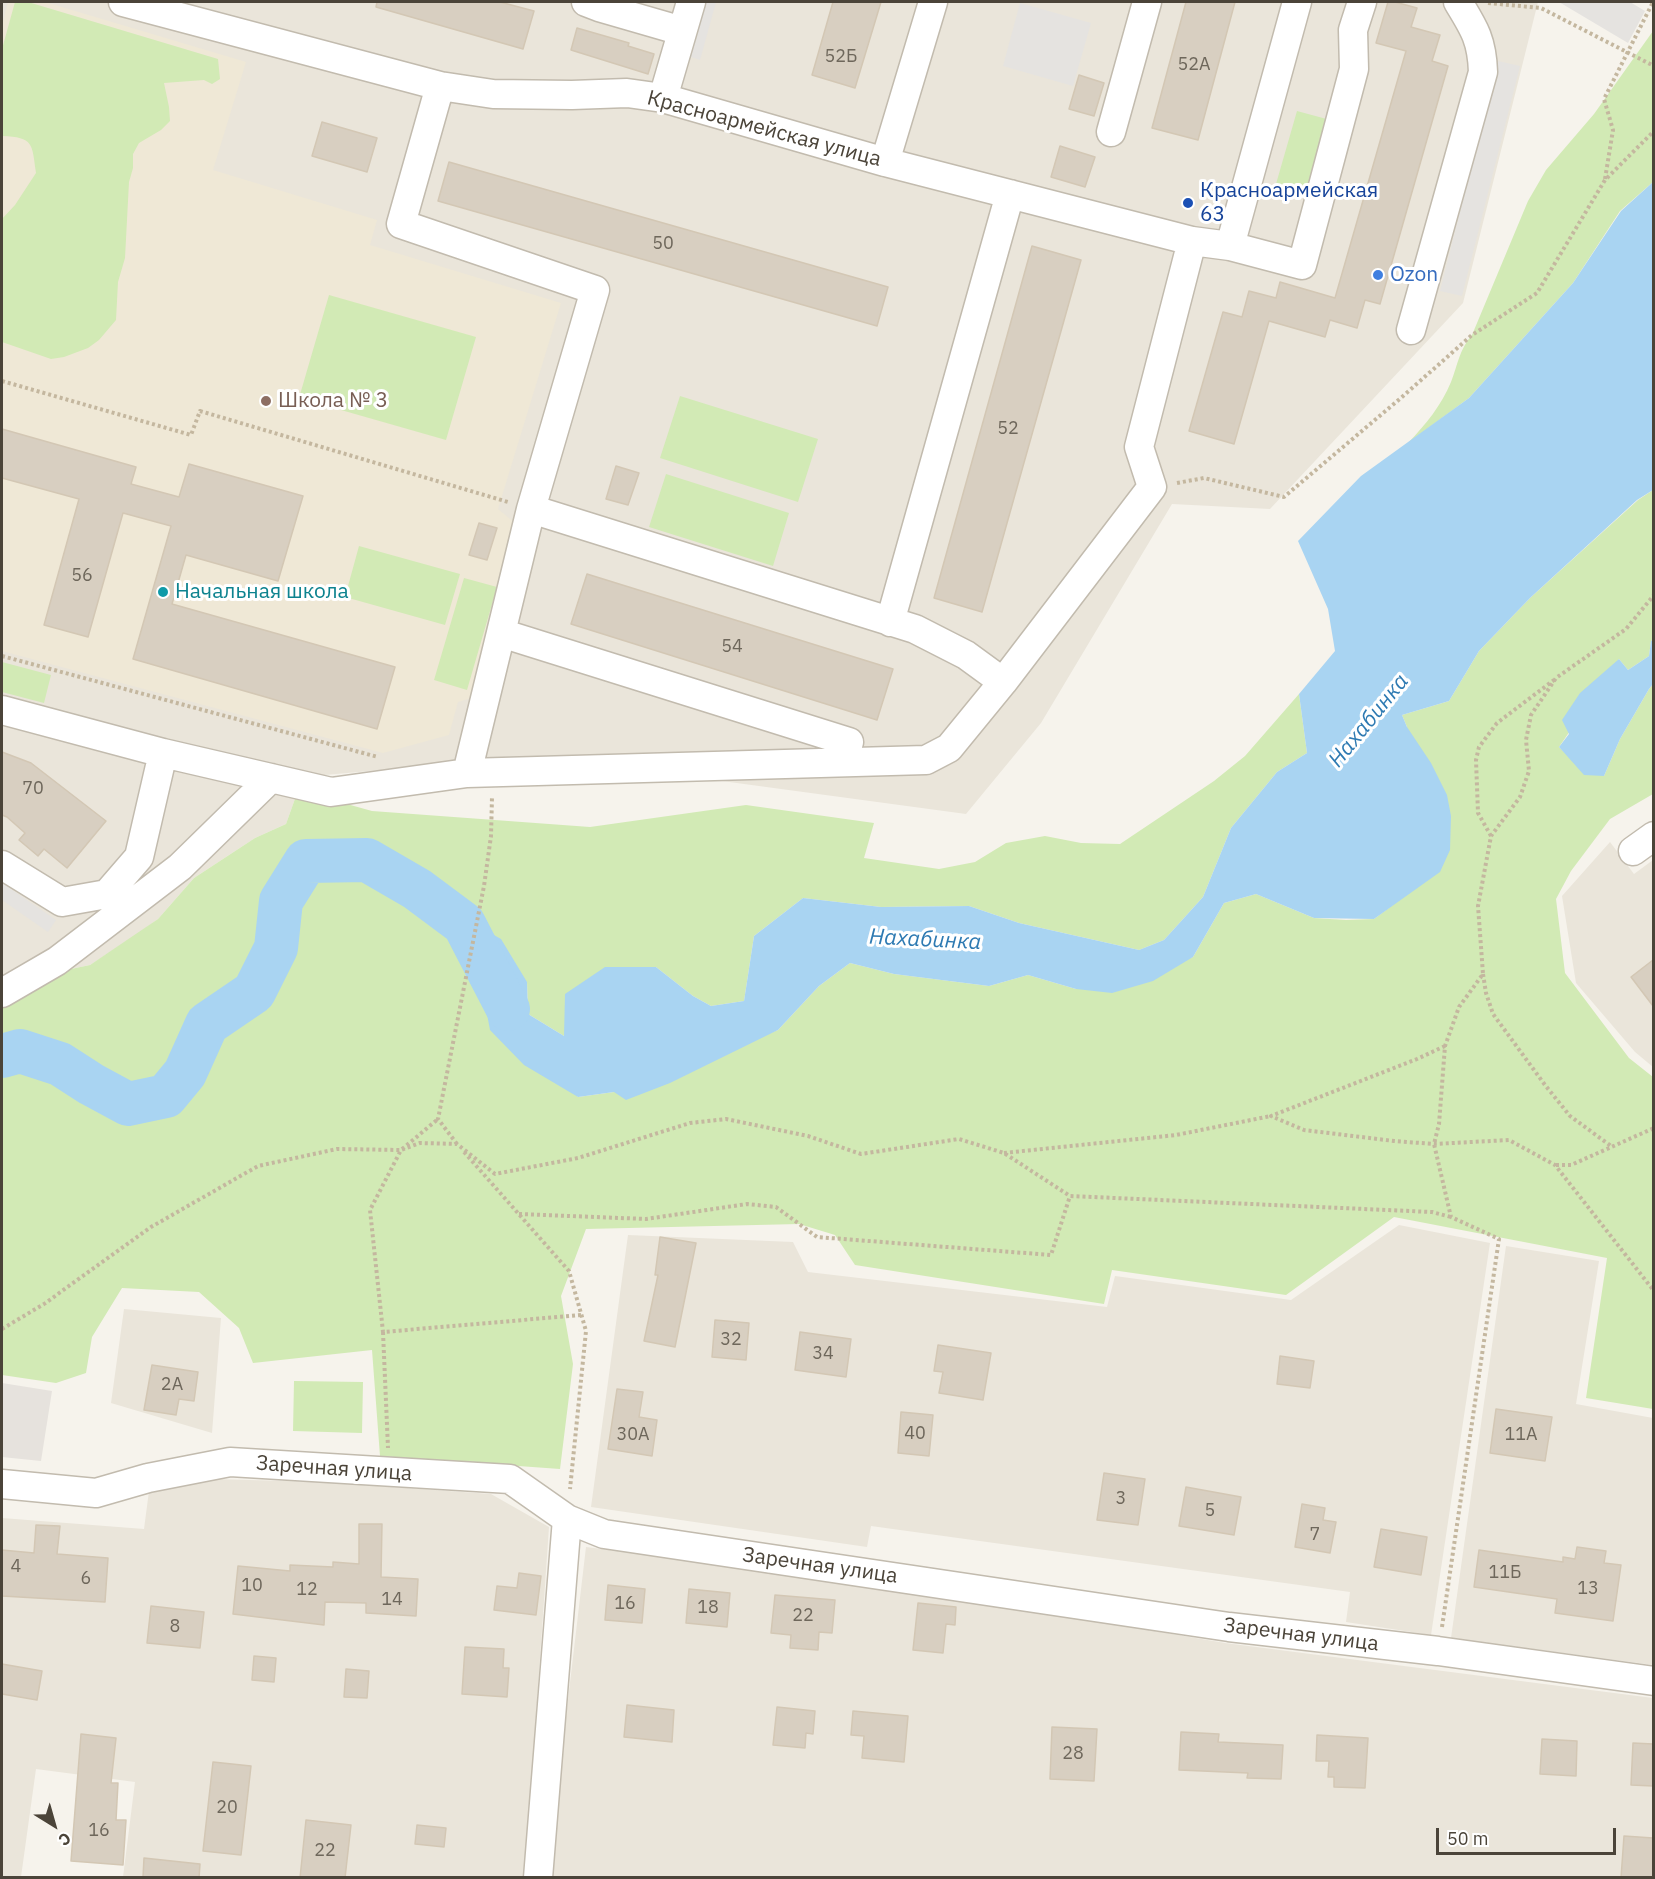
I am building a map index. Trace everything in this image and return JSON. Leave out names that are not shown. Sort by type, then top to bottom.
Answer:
[{"type":"street","name":"Красноармейская улица","points":[[123,2],[440,86],[493,94],[627,93],[663,98],[885,162],[1192,241],[1230,246],[1302,265],[1354,69],[1353,30],[1362,2]]},
{"type":"street","points":[[586,2],[682,31]]},
{"type":"street","points":[[663,98],[691,2]]},
{"type":"street","points":[[885,162],[933,2]]},
{"type":"street","points":[[1111,132],[1147,2]]},
{"type":"street","points":[[1230,246],[1297,2]]},
{"type":"street","points":[[1411,330],[1483,72],[1482,48],[1471,23],[1458,2]]},
{"type":"street","points":[[440,86],[401,224],[595,290],[531,509],[467,773]]},
{"type":"street","points":[[890,622],[1010,194]]},
{"type":"street","points":[[2,710],[163,753],[331,792],[467,773],[926,760],[949,748],[1003,682],[1152,487],[1139,447],[1192,241]]},
{"type":"street","points":[[531,509],[915,629],[966,655],[1003,682]]},
{"type":"street","points":[[501,633],[849,742]]},
{"type":"street","points":[[2,865],[62,902],[107,894],[139,857],[163,753]]},
{"type":"street","points":[[2,993],[57,961],[180,867],[271,778]]},
{"type":"street","name":"Заречная улица","points":[[2,1484],[96,1493],[148,1478],[230,1462],[510,1479],[567,1519],[604,1534],[1229,1627],[1438,1651],[1653,1681]]},
{"type":"street","points":[[538,1878],[567,1519]]},
{"type":"path","points":[[1605,180],[1613,130],[1604,99],[1653,2]]},
{"type":"path","points":[[1486,3],[1541,8],[1653,66]]},
{"type":"path","points":[[1152,487],[1204,478],[1284,496],[1402,398],[1472,335],[1537,293],[1605,180],[1653,131]]},
{"type":"path","points":[[2,381],[191,435],[200,411],[531,509]]},
{"type":"path","points":[[1491,836],[1478,813],[1476,760],[1479,747],[1497,723],[1626,629],[1653,595]]},
{"type":"path","points":[[2,656],[381,758]]},
{"type":"path","points":[[1556,678],[1531,715],[1526,740],[1529,771],[1520,797],[1491,836],[1478,906],[1483,974],[1493,1014],[1545,1085],[1570,1116],[1611,1146]]},
{"type":"path","points":[[389,1472],[383,1332],[370,1210],[401,1150],[438,1119],[484,886],[491,836],[492,799]]},
{"type":"path","points":[[1451,1217],[1434,1144],[1439,1124],[1445,1046],[1459,1007],[1483,974]]},
{"type":"path","points":[[1004,1153],[1176,1135],[1271,1116],[1445,1046]]},
{"type":"path","points":[[1271,1116],[1304,1130],[1434,1144],[1509,1140],[1555,1165],[1653,1291]]},
{"type":"path","points":[[438,1119],[457,1144],[569,1271],[586,1331],[567,1519]]},
{"type":"path","points":[[2,1329],[44,1304],[151,1227],[258,1166],[337,1149],[401,1150],[420,1143],[457,1144],[495,1174],[578,1158],[690,1123],[726,1119],[808,1136],[861,1154],[959,1138],[1004,1153],[1070,1196],[1432,1212],[1451,1217],[1499,1239],[1438,1651]]},
{"type":"path","points":[[1555,1165],[1571,1165],[1653,1128]]},
{"type":"path","points":[[518,1214],[646,1219],[747,1204],[777,1207],[817,1236],[1051,1255],[1070,1196]]},
{"type":"path","points":[[383,1332],[581,1315]]},
{"type":"shaded area","points":[[2,2],[1538,2],[1463,303],[1270,509],[1172,504],[1041,723],[966,814],[537,756],[325,775],[296,796],[286,824],[255,838],[194,878],[158,919],[135,936],[90,965],[33,977],[2,994]]},
{"type":"shaded area","name":"Школа № 3","points":[[8,2],[45,2],[246,62],[213,170],[377,220],[370,245],[561,303],[498,509],[520,527],[471,698],[458,702],[449,735],[383,753],[2,651],[2,26]]},
{"type":"shaded area","points":[[700,2],[716,2],[700,60],[685,55]]},
{"type":"shaded area","points":[[1559,2],[1630,2],[1645,11],[1628,43]]},
{"type":"shaded area","points":[[1020,3],[1091,23],[1073,86],[1003,66]]},
{"type":"shaded area","points":[[1498,61],[1520,66],[1462,296],[1440,291]]},
{"type":"shaded area","points":[[1610,842],[1634,874],[1653,860],[1653,1067],[1635,1052],[1576,983],[1562,896]]},
{"type":"shaded area","points":[[2,883],[56,920],[48,932],[2,900]]},
{"type":"shaded area","points":[[1399,1225],[1490,1243],[1431,1635],[1346,1622],[1350,1592],[871,1526],[867,1547],[591,1507],[628,1235],[793,1242],[808,1272],[1107,1307],[1115,1276],[1291,1300]]},
{"type":"shaded area","points":[[1506,1246],[1599,1261],[1576,1404],[1653,1418],[1653,1665],[1451,1638]]},
{"type":"shaded area","points":[[124,1309],[221,1318],[212,1433],[111,1403]]},
{"type":"shaded area","points":[[2,1383],[52,1391],[41,1461],[2,1457]]},
{"type":"shaded area","points":[[177,1478],[322,1482],[491,1494],[549,1527],[525,1877],[123,1877],[135,1782],[36,1769],[21,1877],[2,1877],[2,1518],[144,1529],[149,1491]]},
{"type":"shaded area","points":[[586,1547],[878,1584],[1225,1643],[1653,1698],[1653,1877],[547,1878]]},
{"type":"green space","points":[[15,2],[28,2],[218,59],[220,79],[212,84],[204,80],[164,83],[170,121],[161,130],[139,143],[133,154],[133,168],[129,182],[125,258],[118,282],[116,320],[99,340],[88,348],[51,359],[2,342],[2,219],[15,205],[36,173],[30,144],[20,138],[2,136],[2,49]]},
{"type":"green space","points":[[1653,31],[1653,182],[1620,211],[1573,283],[1469,398],[1408,443],[1443,399],[1461,352],[1472,335],[1528,201],[1546,170],[1594,114]]},
{"type":"green space","points":[[1297,111],[1334,121],[1313,194],[1276,184]]},
{"type":"green space","points":[[329,295],[476,337],[446,440],[299,398]]},
{"type":"green space","points":[[680,396],[818,439],[798,502],[660,458]]},
{"type":"green space","points":[[666,474],[789,513],[773,566],[649,527]]},
{"type":"green space","points":[[1653,490],[1654,640],[1651,641],[1649,656],[1628,670],[1619,659],[1559,747],[1567,755],[1604,776],[1620,739],[1653,684],[1653,794],[1610,819],[1571,871],[1556,899],[1565,973],[1629,1058],[1653,1077],[1653,1409],[1586,1398],[1607,1258],[1394,1217],[1286,1295],[1112,1270],[1104,1304],[855,1265],[835,1235],[799,1224],[586,1229],[561,1296],[573,1364],[560,1469],[380,1456],[372,1350],[253,1363],[239,1328],[199,1292],[122,1288],[92,1337],[86,1373],[56,1383],[2,1375],[2,994],[33,977],[90,965],[158,919],[194,878],[255,838],[286,824],[296,796],[336,801],[372,811],[590,827],[746,805],[874,823],[864,858],[939,869],[975,862],[1006,843],[1045,836],[1081,843],[1120,844],[1214,781],[1245,756],[1299,694],[1307,753],[1277,772],[1231,828],[1203,897],[1164,940],[1139,950],[1019,923],[969,906],[881,907],[803,898],[754,936],[744,1001],[711,1006],[693,996],[656,967],[564,1036],[528,1014],[527,982],[479,971],[578,1097],[614,1092],[778,1030],[819,986],[850,963],[894,974],[989,986],[1028,975],[1076,989],[1193,957],[1224,903],[1256,894],[1314,918],[1346,920],[1374,919],[1398,901],[1407,727],[1402,715],[1449,701],[1479,651],[1530,598],[1638,500]]},
{"type":"green space","points":[[359,546],[460,574],[445,625],[345,597]]},
{"type":"green space","points":[[464,578],[497,587],[467,690],[434,680]]},
{"type":"green space","points":[[2,662],[51,675],[44,703],[2,692]]},
{"type":"green space","points":[[294,1381],[363,1382],[362,1433],[293,1431]]},
{"type":"water","points":[[1653,182],[1653,490],[1637,500],[1530,598],[1479,651],[1449,701],[1402,715],[1447,795],[1451,816],[1450,850],[1440,872],[1374,919],[1314,918],[1256,894],[1224,903],[1193,957],[1153,981],[1112,993],[1076,989],[1028,975],[989,986],[894,974],[850,963],[819,986],[778,1030],[670,1083],[626,1100],[614,1092],[578,1097],[524,1065],[490,1030],[479,971],[485,930],[501,939],[527,982],[528,1014],[564,1036],[565,994],[605,967],[656,967],[693,996],[711,1006],[744,1001],[754,936],[803,898],[881,907],[969,906],[1019,923],[1139,950],[1164,940],[1203,897],[1231,828],[1277,772],[1307,753],[1299,694],[1335,651],[1328,609],[1298,541],[1361,476],[1469,398],[1573,283],[1621,211]]},
{"type":"water","points":[[1653,640],[1653,684],[1620,739],[1604,776],[1584,775],[1559,747],[1569,734],[1562,720],[1580,693],[1619,659],[1628,670],[1649,656]]},
{"type":"building","points":[[377,2],[500,2],[534,11],[523,49],[376,7]]},
{"type":"building","points":[[833,2],[881,2],[855,88],[812,75]]},
{"type":"building","points":[[1186,2],[1235,2],[1198,140],[1152,128]]},
{"type":"building","points":[[1388,2],[1417,8],[1411,27],[1440,35],[1432,61],[1448,66],[1380,304],[1365,300],[1357,328],[1330,320],[1325,337],[1269,321],[1234,444],[1189,431],[1223,312],[1242,317],[1249,291],[1276,298],[1280,282],[1335,298],[1406,51],[1376,43]]},
{"type":"building","points":[[577,28],[629,43],[628,46],[654,54],[648,74],[571,50]]},
{"type":"building","points":[[1079,75],[1104,83],[1094,116],[1069,109]]},
{"type":"building","points":[[322,122],[377,138],[367,172],[312,156]]},
{"type":"building","points":[[1060,146],[1095,157],[1085,187],[1051,177]]},
{"type":"building","points":[[449,162],[888,287],[877,326],[438,201]]},
{"type":"building","points":[[1032,246],[1081,260],[982,612],[934,598]]},
{"type":"building","name":"Начальная школа","points":[[2,429],[136,467],[131,484],[179,497],[189,464],[303,496],[278,581],[186,555],[172,604],[395,667],[377,729],[133,659],[171,526],[123,513],[88,637],[44,625],[79,499],[2,478]]},
{"type":"building","points":[[616,466],[639,473],[628,505],[606,499]]},
{"type":"building","points":[[479,523],[497,528],[487,560],[469,555]]},
{"type":"building","points":[[587,574],[893,669],[877,720],[571,624]]},
{"type":"building","points":[[2,752],[31,763],[106,821],[67,868],[44,849],[38,856],[19,840],[25,833],[2,815]]},
{"type":"building","points":[[1653,960],[1653,1006],[1631,977]]},
{"type":"building","points":[[660,1237],[696,1243],[675,1347],[644,1341],[658,1275],[655,1275]]},
{"type":"building","points":[[715,1320],[749,1323],[746,1360],[712,1357]]},
{"type":"building","points":[[800,1332],[851,1339],[846,1377],[795,1370]]},
{"type":"building","points":[[938,1345],[991,1353],[983,1400],[939,1393],[943,1372],[934,1371]]},
{"type":"building","points":[[1280,1356],[1314,1361],[1310,1388],[1277,1384]]},
{"type":"building","points":[[152,1365],[198,1372],[194,1401],[179,1399],[176,1415],[144,1410]]},
{"type":"building","points":[[617,1389],[643,1392],[639,1417],[657,1420],[652,1456],[608,1449]]},
{"type":"building","points":[[1496,1409],[1552,1417],[1545,1461],[1490,1453]]},
{"type":"building","points":[[901,1412],[933,1415],[929,1456],[898,1453]]},
{"type":"building","points":[[1104,1473],[1145,1479],[1138,1525],[1097,1520]]},
{"type":"building","points":[[1186,1487],[1241,1497],[1234,1535],[1179,1526]]},
{"type":"building","points":[[1302,1504],[1325,1508],[1323,1520],[1336,1522],[1330,1553],[1295,1547]]},
{"type":"building","points":[[359,1524],[382,1524],[381,1577],[418,1579],[416,1616],[366,1613],[366,1603],[325,1602],[324,1625],[233,1614],[238,1566],[290,1571],[290,1565],[333,1567],[333,1562],[359,1564]]},
{"type":"building","points":[[36,1525],[60,1526],[57,1554],[108,1558],[105,1602],[2,1596],[2,1550],[34,1553]]},
{"type":"building","points":[[1381,1529],[1427,1537],[1421,1575],[1374,1567]]},
{"type":"building","points":[[1577,1547],[1606,1551],[1604,1563],[1621,1565],[1613,1621],[1555,1613],[1557,1599],[1474,1587],[1479,1550],[1563,1562],[1563,1557],[1575,1559]]},
{"type":"building","points":[[519,1573],[541,1576],[536,1615],[494,1610],[497,1586],[517,1588]]},
{"type":"building","points":[[608,1585],[645,1589],[642,1623],[605,1620]]},
{"type":"building","points":[[689,1589],[730,1593],[727,1627],[686,1623]]},
{"type":"building","points":[[775,1595],[835,1600],[832,1633],[819,1632],[818,1650],[790,1648],[791,1635],[771,1633]]},
{"type":"building","points":[[918,1603],[956,1607],[955,1625],[946,1624],[943,1653],[913,1650]]},
{"type":"building","points":[[151,1606],[204,1612],[200,1648],[147,1643]]},
{"type":"building","points":[[465,1647],[504,1649],[503,1668],[509,1668],[507,1697],[462,1694]]},
{"type":"building","points":[[254,1656],[276,1658],[274,1682],[252,1680]]},
{"type":"building","points":[[2,1664],[42,1671],[37,1700],[2,1694]]},
{"type":"building","points":[[346,1669],[369,1671],[367,1698],[344,1697]]},
{"type":"building","points":[[627,1705],[674,1710],[672,1742],[624,1737]]},
{"type":"building","points":[[777,1707],[815,1711],[813,1734],[806,1733],[805,1748],[773,1745]]},
{"type":"building","points":[[853,1711],[908,1716],[904,1762],[862,1758],[864,1736],[851,1735]]},
{"type":"building","points":[[1052,1727],[1097,1729],[1094,1781],[1050,1779]]},
{"type":"building","points":[[1181,1732],[1219,1734],[1218,1742],[1283,1745],[1281,1779],[1247,1778],[1248,1773],[1179,1770]]},
{"type":"building","points":[[81,1734],[116,1738],[111,1783],[118,1783],[116,1820],[126,1820],[123,1865],[71,1861]]},
{"type":"building","points":[[1317,1735],[1368,1738],[1365,1788],[1334,1787],[1334,1777],[1328,1777],[1329,1761],[1316,1761]]},
{"type":"building","points":[[1542,1739],[1577,1741],[1576,1776],[1540,1774]]},
{"type":"building","points":[[1633,1743],[1653,1744],[1653,1786],[1631,1785]]},
{"type":"building","points":[[213,1762],[251,1766],[241,1855],[203,1851]]},
{"type":"building","points":[[306,1820],[351,1825],[345,1878],[300,1878]]},
{"type":"building","points":[[417,1825],[446,1828],[444,1847],[415,1844]]},
{"type":"building","points":[[1624,1836],[1653,1838],[1653,1878],[1621,1878]]},
{"type":"building","points":[[144,1858],[200,1864],[199,1878],[143,1877]]},
{"type":"waterway","name":"Нахабинка","points":[[2,1056],[20,1051],[60,1064],[128,1104],[166,1096],[185,1073],[207,1024],[254,992],[276,948],[281,901],[306,861],[367,860],[417,889],[464,924],[508,1009]]},
{"type":"place","name":"Красноармейская 63","points":[[1188,203]]},
{"type":"place","name":"Ozon","points":[[1378,275]]},
{"type":"place","name":"Школа № 3","points":[[266,401]]},
{"type":"place","name":"Начальная школа","points":[[163,592]]}]
